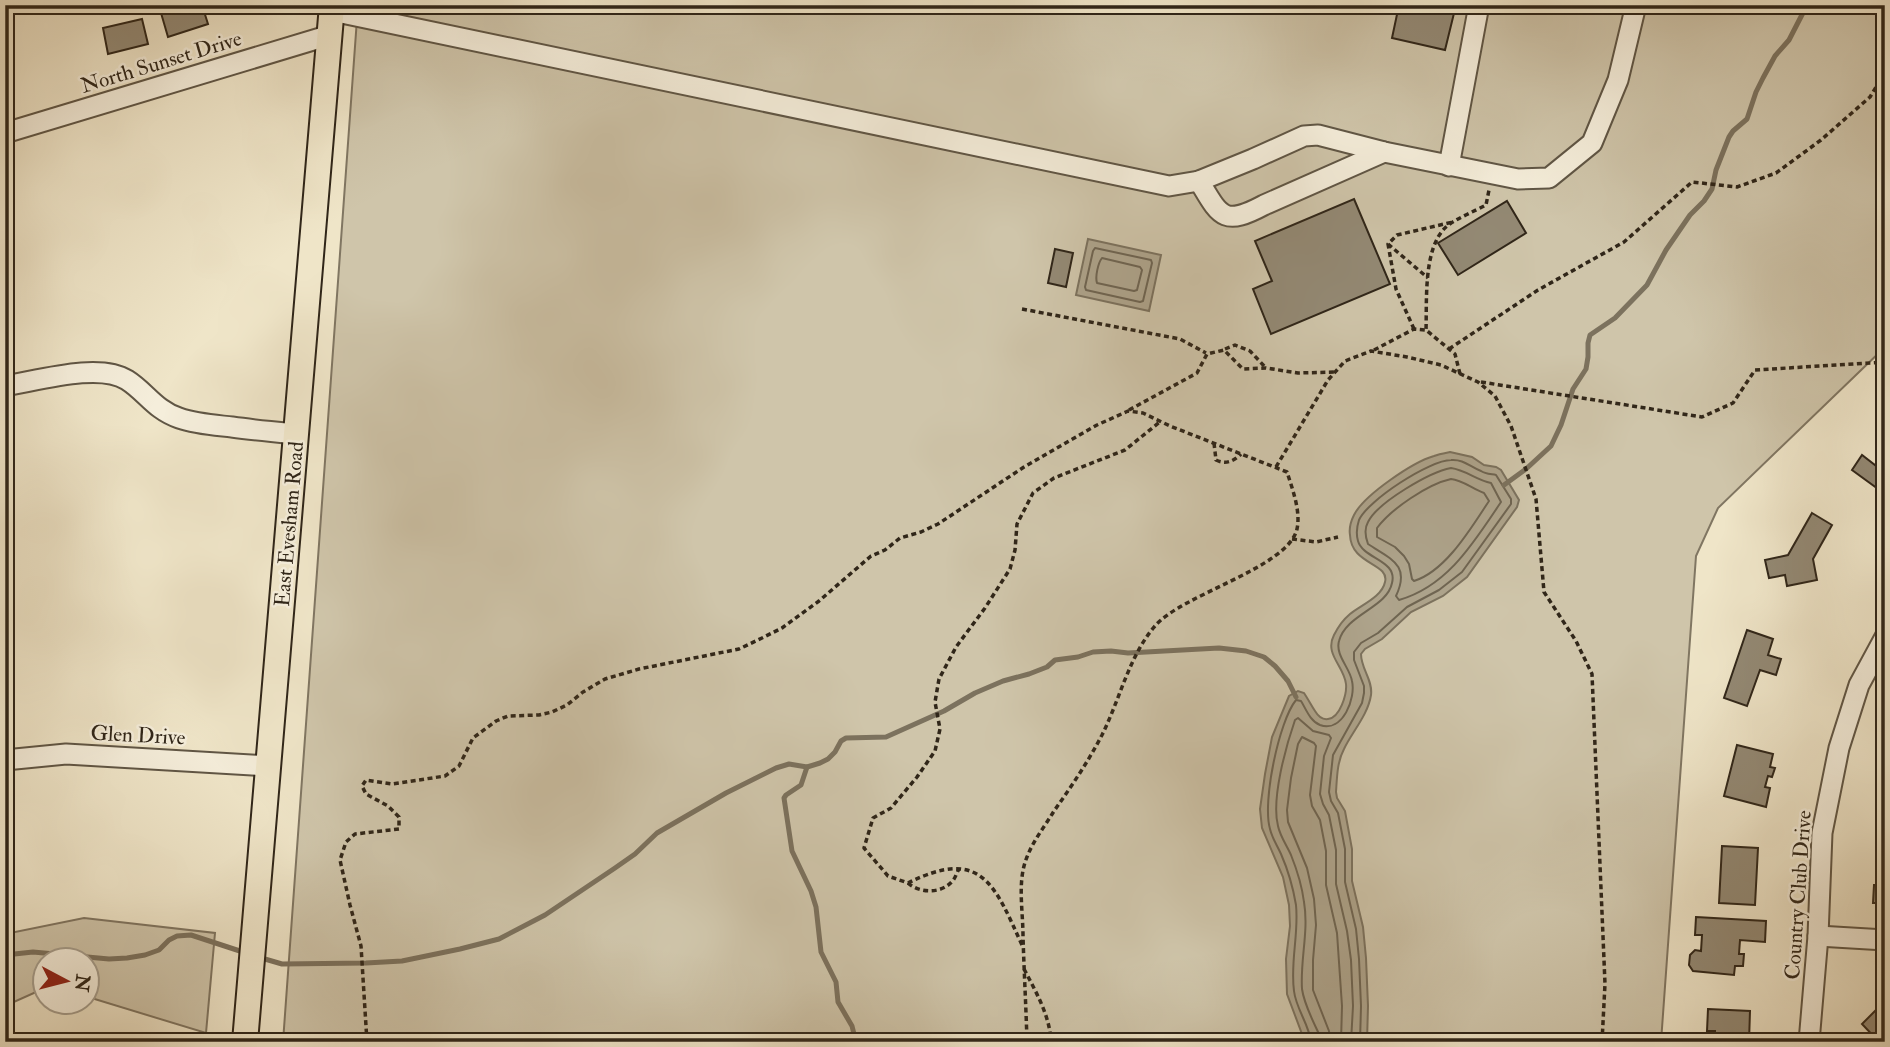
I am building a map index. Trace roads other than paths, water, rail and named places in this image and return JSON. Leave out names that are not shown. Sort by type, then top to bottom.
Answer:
[{"type":"main road","name":"East Evesham Road","points":[[244,1042],[331,17]]},
{"type":"street","points":[[1449,166],[1479,5]]},
{"type":"street","points":[[331,17],[1169,186],[1199,181],[1304,136],[1318,135],[1384,152],[1518,179],[1549,178],[1592,143],[1618,80],[1636,5]]},
{"type":"street","name":"North Sunset Drive","points":[[5,132],[331,17]]},
{"type":"street","points":[[1199,181],[1217,211],[1234,218],[1384,152]]},
{"type":"street","points":[[5,386],[67,375],[94,372],[110,374],[126,379],[154,405],[177,418],[199,424],[296,434]]},
{"type":"street","name":"Country Club Drive","points":[[1809,1042],[1818,936],[1822,833],[1839,748],[1859,685],[1885,637]]},
{"type":"street","name":"Glen Drive","points":[[5,760],[66,754],[269,766]]},
{"type":"street","points":[[1818,936],[1885,940]]},
{"type":"water","points":[[1088,239],[1161,255],[1149,311],[1076,295]]},
{"type":"water","points":[[1450,452],[1472,457],[1484,465],[1501,470],[1519,500],[1517,507],[1467,577],[1443,596],[1411,612],[1361,654],[1371,695],[1342,754],[1336,792],[1345,811],[1352,849],[1352,881],[1363,927],[1368,1006],[1367,1042],[1305,1042],[1287,994],[1289,905],[1283,877],[1262,828],[1260,809],[1272,737],[1289,696],[1298,691],[1304,693],[1317,714],[1324,719],[1336,715],[1342,705],[1346,684],[1331,648],[1334,635],[1346,618],[1380,592],[1385,582],[1382,571],[1363,558],[1352,545],[1350,530],[1354,515],[1378,489],[1402,472],[1425,459]]},
{"type":"waterway","points":[[1504,485],[1551,446],[1573,389],[1586,369],[1590,335],[1615,318],[1647,285],[1666,250],[1712,189],[1716,170],[1729,137],[1747,119],[1763,78],[1775,56],[1789,40],[1807,5]]},
{"type":"waterway","points":[[258,957],[282,964],[402,961],[499,939],[545,915],[635,854],[657,833],[726,793],[776,768],[789,764],[807,767],[820,763],[828,759],[846,738],[886,737],[944,711],[975,693],[1047,667],[1055,660],[1111,651],[1128,653],[1219,648],[1246,651],[1264,657],[1275,666],[1288,681],[1296,697]]},
{"type":"waterway","points":[[807,767],[801,785],[784,798],[792,851],[811,891],[816,907],[821,952],[836,982],[838,1002],[852,1026],[856,1042]]},
{"type":"waterway","points":[[5,955],[33,952],[109,959],[127,958],[159,950],[177,936],[191,935],[246,953]]}]
